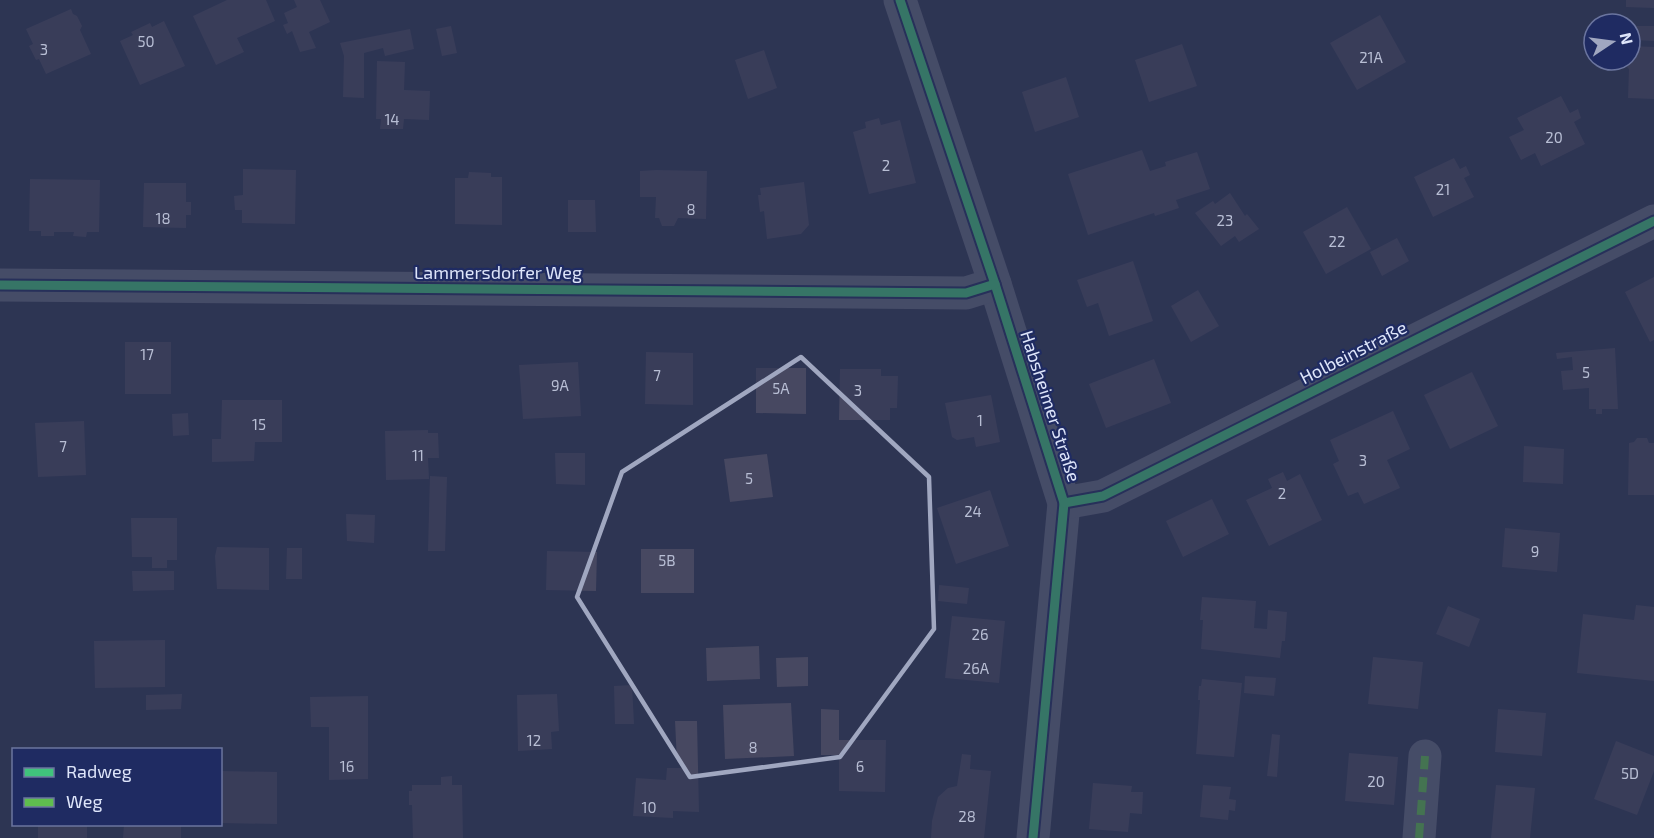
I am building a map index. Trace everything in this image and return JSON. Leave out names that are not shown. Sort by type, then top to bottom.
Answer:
[{"type":"street","name":"Habsheimer Straße","points":[[900,0],[995,284],[1064,503],[1032,838]]},
{"type":"street","name":"Holbeinstraße","points":[[1064,503],[1103,496],[1654,221]]},
{"type":"street","name":"Lammersdorfer Weg","points":[[0,285],[314,289],[604,288],[966,293],[995,284]]},
{"type":"street","points":[[1419,838],[1425,756]]},
{"type":"highlighted area","points":[[801,357],[929,477],[934,629],[840,757],[690,777],[577,597],[622,472]]},
{"type":"building","points":[[227,0],[266,0],[275,21],[237,38],[244,52],[216,65],[193,16]]},
{"type":"building","points":[[294,0],[320,0],[330,22],[309,32],[316,48],[300,52],[292,31],[287,34],[283,25],[288,23],[284,13],[297,7]]},
{"type":"building","points":[[1626,0],[1654,0],[1654,8],[1626,7]]},
{"type":"building","points":[[71,9],[82,26],[80,30],[91,54],[46,74],[39,59],[36,60],[29,46],[33,44],[26,29]]},
{"type":"building","points":[[1380,15],[1406,62],[1357,90],[1330,43]]},
{"type":"building","points":[[164,21],[185,66],[140,85],[120,41],[133,35],[131,32],[150,23],[152,27]]},
{"type":"building","points":[[451,26],[457,53],[442,56],[436,29]]},
{"type":"building","points":[[1642,26],[1654,26],[1654,41],[1642,40]]},
{"type":"building","points":[[410,29],[414,49],[385,56],[383,48],[364,53],[364,98],[343,97],[344,56],[340,43]]},
{"type":"building","points":[[1182,44],[1197,86],[1149,102],[1135,60]]},
{"type":"building","points":[[1642,46],[1654,47],[1654,99],[1628,98],[1629,72],[1642,72]]},
{"type":"building","points":[[764,50],[777,88],[748,99],[735,60]]},
{"type":"building","points":[[377,61],[405,62],[404,90],[430,91],[429,120],[404,119],[403,129],[380,129],[381,119],[376,119]]},
{"type":"building","points":[[1066,77],[1079,117],[1035,132],[1022,92]]},
{"type":"building","points":[[1561,96],[1570,113],[1578,109],[1581,118],[1574,122],[1585,144],[1541,166],[1535,153],[1521,160],[1509,137],[1524,130],[1517,118]]},
{"type":"building","points":[[879,118],[881,125],[900,120],[916,183],[869,194],[853,132],[866,128],[865,122]]},
{"type":"building","points":[[1142,150],[1150,171],[1166,166],[1165,162],[1197,152],[1210,189],[1176,200],[1179,208],[1155,216],[1154,213],[1088,235],[1068,174]]},
{"type":"building","points":[[1454,158],[1460,169],[1466,166],[1470,175],[1464,178],[1474,197],[1433,217],[1414,177]]},
{"type":"building","points":[[243,169],[296,170],[295,224],[242,223],[242,210],[235,210],[234,196],[243,195]]},
{"type":"building","points":[[640,171],[707,171],[706,219],[678,218],[674,226],[662,226],[659,218],[655,218],[656,197],[640,197]]},
{"type":"building","points":[[469,172],[491,173],[491,177],[502,177],[502,225],[455,224],[455,178],[468,178]]},
{"type":"building","points":[[30,179],[100,180],[99,232],[87,232],[86,237],[73,236],[74,232],[54,232],[54,236],[41,236],[41,231],[29,231]]},
{"type":"building","points":[[804,182],[809,225],[801,234],[767,239],[764,211],[760,212],[758,195],[761,195],[760,188]]},
{"type":"building","points":[[144,183],[186,183],[186,202],[191,202],[191,215],[186,215],[186,228],[143,227]]},
{"type":"building","points":[[1230,193],[1245,216],[1247,214],[1259,229],[1239,242],[1235,236],[1221,246],[1195,213],[1213,201],[1215,204]]},
{"type":"building","points":[[568,200],[595,200],[596,232],[568,232]]},
{"type":"building","points":[[1347,207],[1371,249],[1326,274],[1303,232]]},
{"type":"building","points":[[1397,238],[1409,261],[1382,276],[1370,252]]},
{"type":"building","points":[[1133,261],[1153,321],[1109,336],[1098,303],[1087,307],[1077,280]]},
{"type":"building","points":[[1654,277],[1654,340],[1650,342],[1625,292]]},
{"type":"building","points":[[1198,290],[1219,326],[1191,342],[1171,306]]},
{"type":"building","points":[[125,342],[171,342],[171,394],[125,394]]},
{"type":"building","points":[[1615,348],[1618,409],[1602,409],[1602,414],[1596,414],[1596,409],[1589,409],[1589,388],[1563,390],[1561,371],[1573,370],[1572,357],[1557,359],[1556,353]]},
{"type":"building","points":[[646,352],[693,353],[693,405],[645,404]]},
{"type":"building","points":[[1154,359],[1171,403],[1106,428],[1089,384]]},
{"type":"building","points":[[578,362],[581,416],[523,419],[519,365]]},
{"type":"building","points":[[756,368],[806,368],[806,414],[756,413]]},
{"type":"building","points":[[840,369],[881,369],[881,376],[898,376],[897,408],[890,408],[890,420],[839,420]]},
{"type":"building","points":[[1472,372],[1498,426],[1450,449],[1424,395]]},
{"type":"building","points":[[991,395],[1000,442],[976,447],[974,437],[957,440],[952,437],[945,403]]},
{"type":"building","points":[[222,400],[282,400],[282,442],[255,442],[254,461],[212,462],[212,439],[221,439]]},
{"type":"building","points":[[1393,411],[1410,449],[1387,460],[1400,488],[1364,504],[1358,492],[1348,496],[1333,464],[1339,461],[1330,440]]},
{"type":"building","points":[[188,413],[189,435],[173,436],[172,414]]},
{"type":"building","points":[[84,421],[86,475],[38,477],[35,423]]},
{"type":"building","points":[[428,430],[428,433],[438,433],[439,458],[428,458],[429,479],[386,480],[385,431]]},
{"type":"building","points":[[1637,438],[1647,438],[1649,443],[1654,443],[1654,495],[1628,495],[1629,443],[1634,442]]},
{"type":"building","points":[[1524,446],[1564,449],[1563,484],[1523,482]]},
{"type":"building","points":[[555,453],[585,453],[585,485],[556,484]]},
{"type":"building","points":[[767,454],[773,497],[730,502],[724,459]]},
{"type":"building","points":[[1283,472],[1287,481],[1300,474],[1322,520],[1269,546],[1246,500],[1272,488],[1268,479]]},
{"type":"building","points":[[430,476],[447,477],[445,551],[428,551]]},
{"type":"building","points":[[990,490],[1009,546],[956,564],[937,508]]},
{"type":"building","points":[[1212,499],[1229,534],[1183,557],[1166,521]]},
{"type":"building","points":[[346,514],[375,515],[374,543],[347,541]]},
{"type":"building","points":[[131,518],[177,518],[177,560],[167,560],[167,568],[152,568],[152,557],[132,557]]},
{"type":"building","points":[[1505,528],[1560,533],[1557,572],[1502,567]]},
{"type":"building","points":[[217,547],[269,548],[269,590],[217,589],[215,556]]},
{"type":"building","points":[[287,548],[302,548],[302,579],[286,579]]},
{"type":"building","points":[[641,549],[694,549],[694,593],[641,593]]},
{"type":"building","points":[[547,551],[597,552],[596,591],[546,590]]},
{"type":"building","points":[[132,571],[174,571],[174,590],[133,591]]},
{"type":"building","points":[[939,585],[969,588],[967,604],[938,601]]},
{"type":"building","points":[[1202,597],[1256,601],[1254,628],[1267,629],[1268,610],[1287,612],[1285,641],[1282,641],[1280,658],[1201,649]]},
{"type":"building","points":[[1636,605],[1654,607],[1654,681],[1577,673],[1583,614],[1634,620]]},
{"type":"building","points":[[1448,606],[1480,619],[1469,647],[1436,634]]},
{"type":"building","points":[[952,616],[1005,621],[999,683],[945,678]]},
{"type":"building","points":[[165,640],[165,687],[95,688],[94,641]]},
{"type":"building","points":[[759,646],[760,679],[707,681],[706,648]]},
{"type":"building","points":[[808,657],[808,686],[777,687],[776,658]]},
{"type":"building","points":[[1373,657],[1423,662],[1418,709],[1368,704]]},
{"type":"building","points":[[1245,676],[1276,678],[1274,696],[1244,693]]},
{"type":"building","points":[[1202,679],[1242,683],[1234,757],[1196,754],[1199,686],[1201,686]]},
{"type":"building","points":[[632,685],[634,724],[615,724],[614,686]]},
{"type":"building","points":[[182,694],[181,709],[146,710],[146,695]]},
{"type":"building","points":[[557,694],[559,731],[551,732],[552,749],[518,751],[517,695]]},
{"type":"building","points":[[368,696],[368,779],[329,780],[329,727],[311,727],[310,697]]},
{"type":"building","points":[[791,703],[794,756],[725,759],[723,705]]},
{"type":"building","points":[[821,709],[839,710],[839,740],[886,740],[885,792],[839,791],[839,755],[821,755]]},
{"type":"building","points":[[1498,709],[1546,713],[1542,756],[1495,752]]},
{"type":"building","points":[[675,721],[697,721],[699,812],[673,811],[673,818],[633,816],[636,778],[666,780],[667,768],[684,768],[684,763],[677,762]]},
{"type":"building","points":[[1272,734],[1280,735],[1277,777],[1267,776]]},
{"type":"building","points":[[1616,741],[1654,756],[1654,771],[1637,815],[1594,799]]},
{"type":"building","points":[[1349,753],[1398,757],[1394,805],[1345,801]]},
{"type":"building","points":[[962,754],[971,755],[970,769],[991,771],[984,838],[931,838],[932,821],[938,797],[948,788],[957,786]]},
{"type":"building","points":[[222,771],[277,772],[277,824],[222,823]]},
{"type":"building","points":[[452,776],[452,785],[462,785],[463,838],[413,838],[412,805],[409,805],[409,791],[412,791],[412,785],[441,785],[441,777]]},
{"type":"building","points":[[1093,783],[1132,786],[1131,792],[1143,792],[1142,814],[1130,813],[1128,832],[1089,829]]},
{"type":"building","points":[[1203,785],[1231,787],[1229,799],[1236,800],[1235,811],[1229,810],[1228,820],[1200,817]]},
{"type":"building","points":[[1496,785],[1535,788],[1530,838],[1491,838]]},
{"type":"building","points":[[38,826],[87,826],[87,838],[38,838]]},
{"type":"building","points":[[124,826],[181,826],[181,838],[123,838]]},
{"type":"marked path","points":[[1419,838],[1425,756]]},
{"type":"cycle path","points":[[900,0],[995,284],[1064,503],[1033,838]]},
{"type":"cycle path","points":[[1064,503],[1103,496],[1654,221]]},
{"type":"cycle path","points":[[0,285],[966,293],[995,284]]}]
